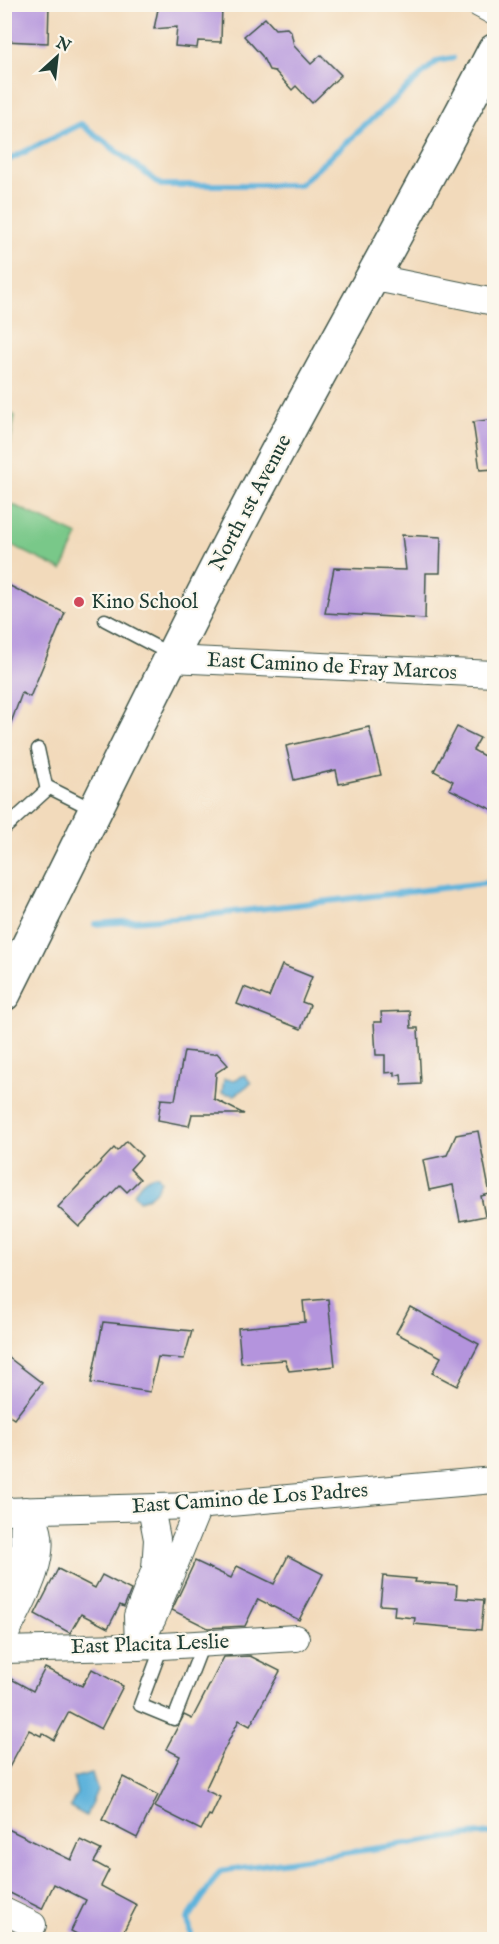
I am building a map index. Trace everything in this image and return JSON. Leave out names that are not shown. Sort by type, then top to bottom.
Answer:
[{"type":"main road","name":"North 1st Avenue","points":[[4,994],[171,657],[267,470],[495,51]]},
{"type":"street","points":[[480,4],[495,12]]},
{"type":"street","points":[[371,277],[495,302]]},
{"type":"street","name":"East Camino de Fray Marcos","points":[[171,657],[495,674]]},
{"type":"street","name":"East Camino de Los Padres","points":[[15,1510],[195,1506],[495,1480]]},
{"type":"street","points":[[150,1646],[153,1618],[196,1510],[195,1506]]},
{"type":"street","points":[[150,1646],[137,1616],[155,1569],[157,1539],[151,1508]]},
{"type":"street","points":[[4,1606],[12,1591],[24,1555],[22,1525],[15,1510]]},
{"type":"street","points":[[4,1637],[37,1569],[39,1552],[35,1522],[15,1510]]},
{"type":"street","name":"East Placita Leslie","points":[[4,1650],[203,1644],[296,1638]]},
{"type":"street","points":[[4,1911],[37,1932]]},
{"type":"lane","points":[[105,620],[171,657]]},
{"type":"lane","points":[[38,749],[46,786],[96,811]]},
{"type":"lane","points":[[4,829],[49,788]]},
{"type":"lane","points":[[150,1646],[140,1705],[174,1719],[203,1644]]},
{"type":"green space","points":[[5,410],[15,416],[5,473]]},
{"type":"green space","points":[[11,504],[78,535],[62,570],[5,542],[5,518]]},
{"type":"water","points":[[245,1075],[251,1083],[235,1095],[222,1093],[224,1079],[234,1080]]},
{"type":"water","points":[[155,1175],[161,1181],[157,1188],[150,1196],[139,1201],[134,1194],[138,1187]]},
{"type":"water","points":[[92,1773],[97,1790],[86,1816],[70,1807],[77,1793],[73,1778]]},
{"type":"building","points":[[4,4],[49,4],[48,43],[4,41]]},
{"type":"building","points":[[159,4],[222,4],[221,42],[198,41],[197,48],[175,46],[177,27],[154,29]]},
{"type":"building","points":[[265,18],[275,29],[287,28],[291,32],[294,46],[311,64],[321,55],[341,75],[312,103],[296,86],[292,90],[275,71],[269,70],[262,56],[244,36]]},
{"type":"building","points":[[495,419],[495,469],[480,470],[473,422]]},
{"type":"building","points":[[402,535],[441,537],[440,573],[426,573],[425,619],[325,613],[334,568],[406,570]]},
{"type":"building","points":[[4,583],[65,613],[30,697],[22,693],[6,736],[4,735]]},
{"type":"building","points":[[369,727],[381,775],[339,784],[336,770],[294,780],[286,746]]},
{"type":"building","points":[[457,727],[480,738],[473,750],[495,762],[495,811],[449,789],[453,781],[434,771]]},
{"type":"building","points":[[282,965],[312,977],[302,1002],[310,1005],[301,1029],[237,1004],[244,987],[269,997]]},
{"type":"building","points":[[410,1011],[411,1028],[418,1028],[421,1084],[402,1085],[401,1074],[395,1076],[395,1072],[385,1073],[385,1055],[376,1055],[374,1022],[382,1022],[381,1012]]},
{"type":"building","points":[[184,1051],[217,1053],[228,1065],[216,1073],[214,1099],[244,1114],[192,1114],[189,1126],[158,1120],[161,1099],[175,1100]]},
{"type":"building","points":[[478,1131],[490,1194],[481,1196],[485,1216],[460,1221],[453,1185],[429,1190],[423,1160],[447,1155],[456,1135]]},
{"type":"building","points":[[127,1141],[142,1156],[130,1169],[140,1179],[127,1192],[120,1185],[79,1227],[58,1207],[114,1148],[117,1151]]},
{"type":"building","points":[[328,1299],[335,1366],[289,1371],[285,1360],[241,1363],[238,1328],[305,1322],[303,1301]]},
{"type":"building","points":[[410,1307],[479,1344],[457,1386],[432,1373],[441,1357],[396,1333]]},
{"type":"building","points":[[103,1322],[192,1331],[184,1359],[158,1357],[150,1392],[91,1383]]},
{"type":"building","points":[[4,1354],[42,1383],[14,1419],[4,1412]]},
{"type":"building","points":[[288,1556],[323,1574],[299,1620],[258,1599],[245,1626],[208,1628],[172,1610],[195,1561],[231,1578],[237,1566],[274,1584]]},
{"type":"building","points":[[58,1569],[95,1588],[102,1575],[131,1590],[124,1607],[120,1605],[108,1628],[81,1614],[70,1633],[35,1614]]},
{"type":"building","points":[[383,1576],[416,1579],[415,1582],[457,1585],[456,1598],[484,1600],[481,1630],[414,1624],[415,1618],[394,1616],[395,1606],[380,1605]]},
{"type":"building","points":[[250,1656],[280,1671],[250,1726],[239,1720],[222,1754],[205,1790],[220,1797],[201,1830],[155,1807],[180,1756],[166,1749],[184,1715],[192,1719],[224,1657]]},
{"type":"building","points":[[45,1668],[82,1686],[92,1669],[123,1686],[101,1729],[69,1712],[54,1740],[42,1733],[41,1736],[29,1730],[4,1777],[4,1675],[33,1691]]},
{"type":"building","points":[[123,1777],[158,1795],[137,1838],[102,1820]]},
{"type":"building","points":[[4,1827],[71,1860],[80,1840],[101,1850],[94,1862],[109,1870],[101,1886],[137,1905],[119,1940],[88,1940],[71,1931],[86,1900],[54,1884],[42,1909],[4,1890]]},
{"type":"waterway","points":[[4,164],[81,124],[161,185],[299,185],[437,61],[453,58]]},
{"type":"waterway","points":[[95,924],[198,916],[494,882]]},
{"type":"waterway","points":[[192,1940],[188,1919],[220,1871],[494,1833]]},
{"type":"place","name":"Kino School","points":[[79,602]]}]
